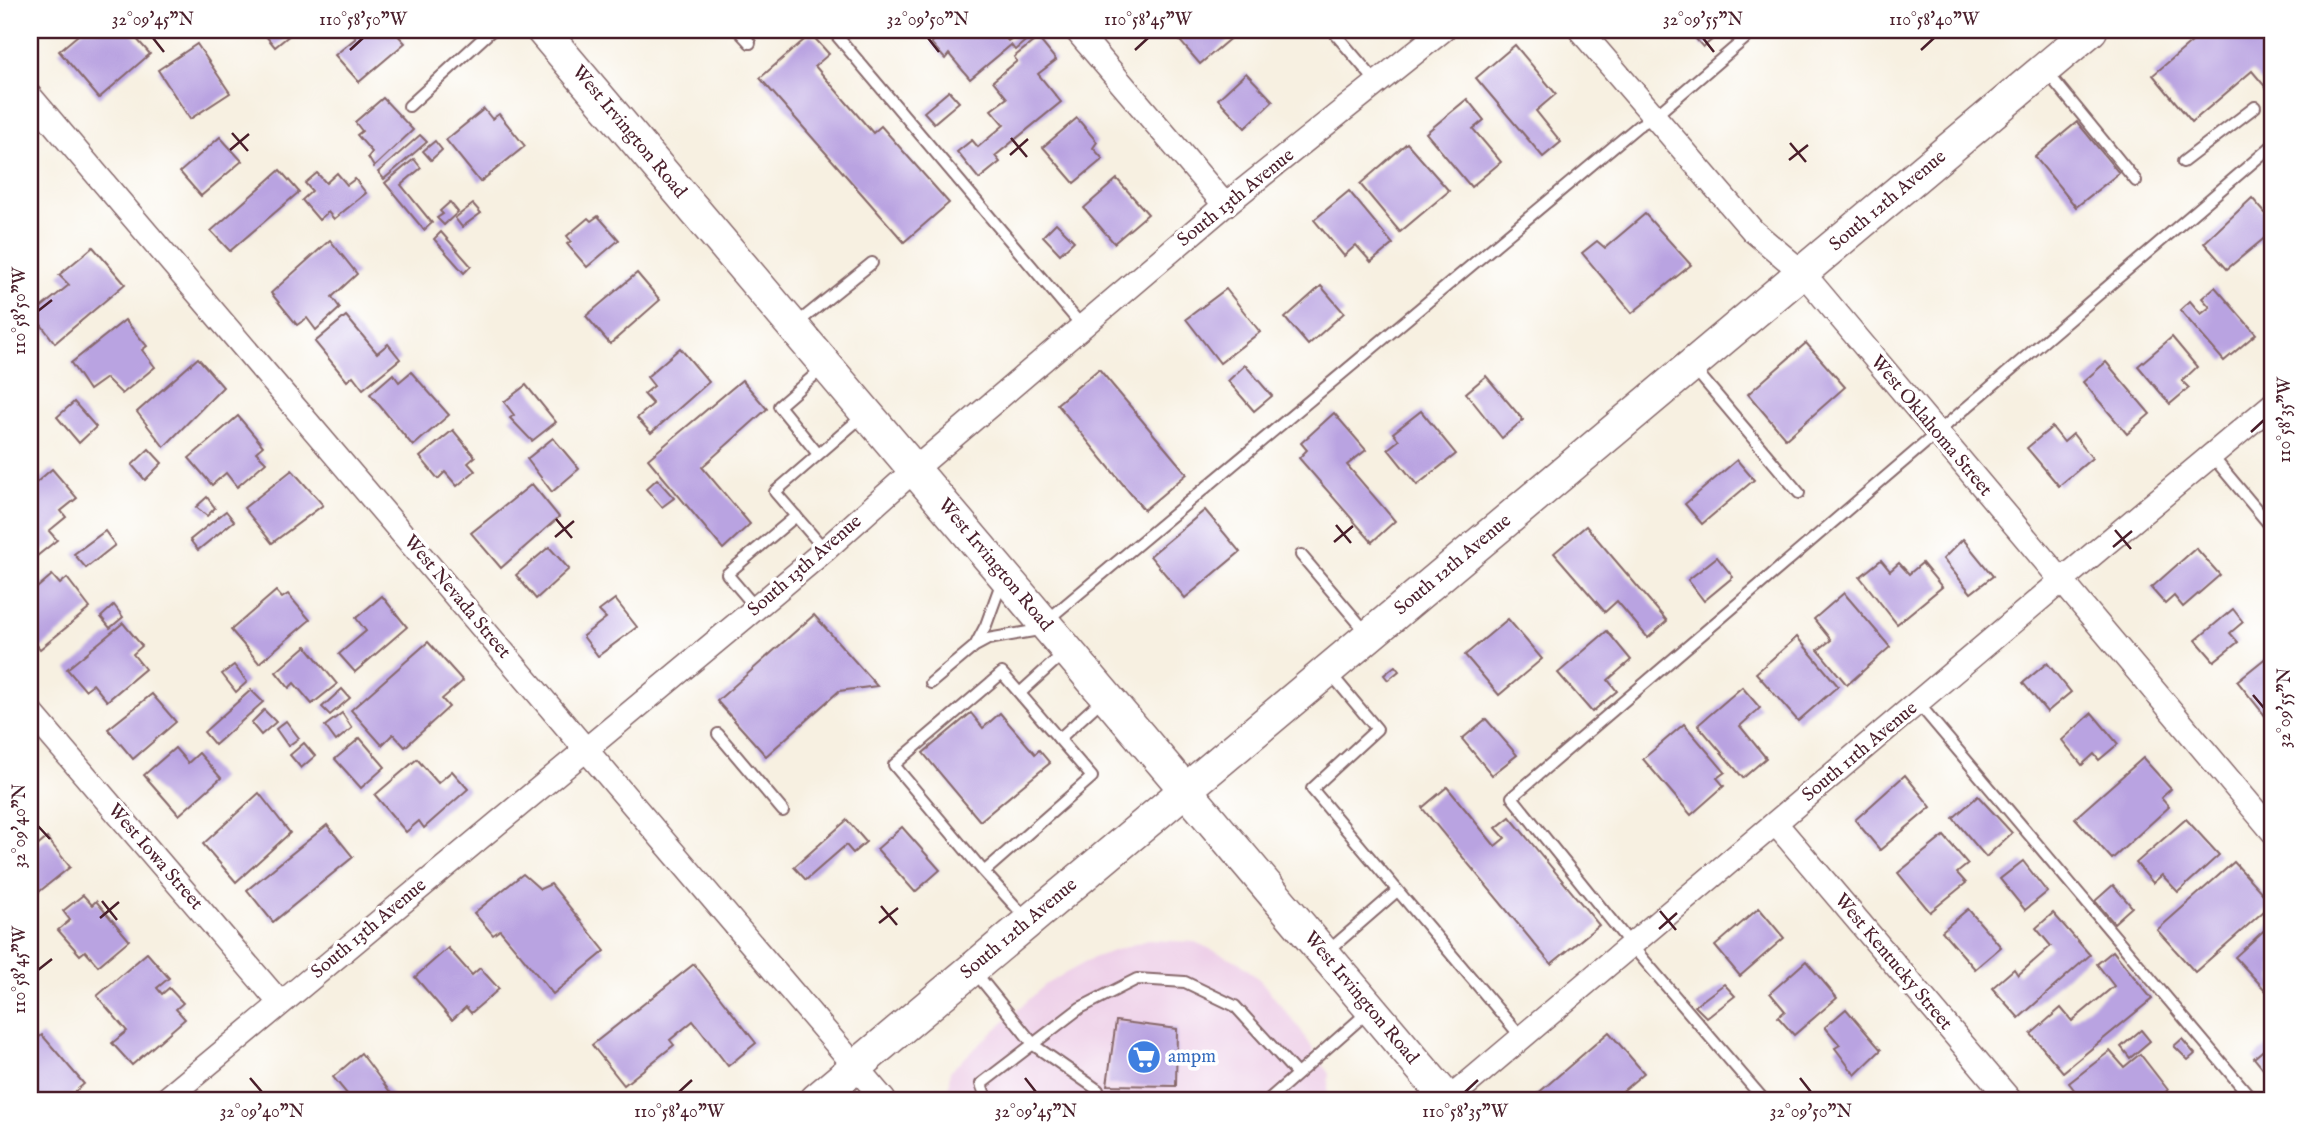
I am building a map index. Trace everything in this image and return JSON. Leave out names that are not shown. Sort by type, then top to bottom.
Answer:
[{"type":"main road","name":"West Irvington Road","points":[[542,30],[1448,1100]]},
{"type":"main road","name":"South 12th Avenue","points":[[816,1100],[2091,30]]},
{"type":"street","points":[[1076,30],[1225,205]]},
{"type":"street","name":"South 13th Avenue","points":[[165,1100],[825,550],[914,470],[1225,205],[1443,30]]},
{"type":"street","name":"West Oklahoma Street","points":[[1580,30],[1753,232],[1802,272],[2273,832]]},
{"type":"street","name":"West Nevada Street","points":[[30,96],[884,1100]]},
{"type":"street","name":"South 11th Avenue","points":[[1448,1100],[2273,404]]},
{"type":"street","name":"West Iowa Street","points":[[30,711],[280,1003]]},
{"type":"street","name":"West Kentucky Street","points":[[1776,824],[2010,1100]]},
{"type":"lane","points":[[409,106],[492,30]]},
{"type":"lane","points":[[738,30],[750,43]]},
{"type":"lane","points":[[832,30],[1082,326]]},
{"type":"lane","points":[[1332,30],[1378,83]]},
{"type":"lane","points":[[1020,693],[1054,634],[1638,126],[1654,117],[1755,30]]},
{"type":"lane","points":[[2044,69],[2136,181]]},
{"type":"lane","points":[[2183,162],[2255,107]]},
{"type":"lane","points":[[1764,1100],[1632,946],[1512,797],[2273,145]]},
{"type":"lane","points":[[793,326],[872,263]]},
{"type":"lane","points":[[818,454],[779,406],[826,365]]},
{"type":"lane","points":[[1691,365],[1799,493]]},
{"type":"lane","points":[[825,550],[775,492],[867,413]]},
{"type":"lane","points":[[2212,456],[2273,528]]},
{"type":"lane","points":[[756,608],[727,574],[796,516]]},
{"type":"lane","points":[[1301,555],[1369,635]]},
{"type":"lane","points":[[975,646],[986,625],[1004,576]]},
{"type":"lane","points":[[931,683],[975,646],[988,639],[1054,634]]},
{"type":"lane","points":[[1328,670],[1377,729],[1312,789],[1522,1038]]},
{"type":"lane","points":[[984,872],[1092,777],[1002,673],[894,765],[984,872],[1028,920]]},
{"type":"lane","points":[[1059,738],[1106,696]]},
{"type":"lane","points":[[1918,703],[2253,1100]]},
{"type":"lane","points":[[718,734],[783,811]]},
{"type":"lane","points":[[1325,954],[1398,891]]},
{"type":"lane","points":[[972,969],[1033,1044],[1098,1090]]},
{"type":"lane","points":[[987,1100],[981,1084],[1080,1007],[1137,979],[1185,982],[1235,1006],[1297,1074]]},
{"type":"lane","points":[[1268,1100],[1371,1009]]},
{"type":"shaded area","points":[[1147,940],[1195,942],[1239,962],[1261,981],[1300,1029],[1329,1074],[1327,1100],[955,1100],[948,1092],[950,1071],[1046,984],[1095,957]]},
{"type":"building","points":[[84,30],[129,30],[150,54],[99,98],[59,51]]},
{"type":"building","points":[[261,30],[296,30],[275,47]]},
{"type":"building","points":[[350,30],[393,30],[405,43],[359,82],[335,55],[356,38]]},
{"type":"building","points":[[947,30],[999,30],[1008,41],[1024,30],[1030,37],[1015,50],[1011,45],[970,79],[949,54],[945,59],[931,43]]},
{"type":"building","points":[[1179,30],[1240,30],[1200,64],[1174,34]]},
{"type":"building","points":[[1688,30],[1724,30],[1703,47]]},
{"type":"building","points":[[2206,30],[2273,30],[2273,96],[2252,71],[2192,122],[2153,75]]},
{"type":"building","points":[[811,34],[829,54],[815,66],[873,133],[881,126],[949,203],[904,242],[760,78]]},
{"type":"building","points":[[1038,38],[1056,60],[1038,74],[1061,102],[995,156],[1000,162],[979,179],[957,152],[972,140],[978,147],[1004,125],[991,110],[1007,98],[993,81],[1017,61],[1014,57]]},
{"type":"building","points":[[197,44],[230,93],[190,119],[158,70]]},
{"type":"building","points":[[1515,45],[1556,94],[1536,111],[1561,142],[1543,157],[1476,78]]},
{"type":"building","points":[[1246,73],[1273,101],[1245,128],[1218,99]]},
{"type":"building","points":[[949,91],[959,102],[934,123],[924,112]]},
{"type":"building","points":[[383,98],[413,130],[374,167],[368,157],[372,152],[357,135],[362,131],[355,122]]},
{"type":"building","points":[[1467,99],[1484,120],[1473,129],[1501,162],[1471,187],[1426,133]]},
{"type":"building","points":[[484,109],[492,119],[499,114],[525,146],[480,182],[446,140]]},
{"type":"building","points":[[1077,118],[1097,142],[1093,148],[1103,159],[1074,183],[1043,147]]},
{"type":"building","points":[[2077,122],[2119,173],[2076,207],[2035,157]]},
{"type":"building","points":[[420,135],[427,142],[384,179],[378,172]]},
{"type":"building","points":[[220,137],[242,161],[201,196],[180,172]]},
{"type":"building","points":[[435,141],[442,150],[431,160],[423,151]]},
{"type":"building","points":[[1407,143],[1449,191],[1400,232],[1360,184]]},
{"type":"building","points":[[414,159],[421,168],[401,185],[432,223],[424,230],[385,183]]},
{"type":"building","points":[[280,170],[299,192],[230,251],[211,231]]},
{"type":"building","points":[[317,173],[326,183],[337,173],[347,185],[355,179],[366,193],[334,219],[328,212],[319,220],[302,200],[312,191],[305,183]]},
{"type":"building","points":[[1117,179],[1148,214],[1114,243],[1084,208]]},
{"type":"building","points":[[1349,191],[1393,244],[1371,262],[1356,245],[1344,256],[1314,220]]},
{"type":"building","points":[[2252,198],[2273,222],[2273,231],[2227,269],[2204,243]]},
{"type":"building","points":[[450,202],[458,212],[444,225],[437,218],[443,214],[440,211]]},
{"type":"building","points":[[473,204],[481,213],[462,227],[455,218]]},
{"type":"building","points":[[1645,214],[1691,265],[1632,313],[1582,253],[1597,241],[1605,248]]},
{"type":"building","points":[[598,216],[619,240],[587,267],[567,244],[571,241],[567,236],[588,218],[591,221]]},
{"type":"building","points":[[1056,223],[1074,241],[1060,254],[1043,236]]},
{"type":"building","points":[[441,232],[471,266],[464,273],[434,239]]},
{"type":"building","points":[[330,240],[357,274],[332,297],[340,308],[316,330],[307,318],[297,325],[271,293]]},
{"type":"building","points":[[93,247],[125,284],[55,343],[33,314],[69,285],[59,275]]},
{"type":"building","points":[[637,273],[660,300],[610,344],[586,316]]},
{"type":"building","points":[[1321,286],[1344,313],[1308,345],[1285,318]]},
{"type":"building","points":[[2215,287],[2256,334],[2224,361],[2180,310],[2190,301],[2201,314],[2210,307],[2202,298]]},
{"type":"building","points":[[1226,289],[1260,332],[1220,363],[1186,319]]},
{"type":"building","points":[[346,316],[377,353],[388,344],[400,359],[363,389],[353,376],[347,381],[315,342]]},
{"type":"building","points":[[125,320],[147,346],[142,350],[155,367],[122,394],[106,378],[89,390],[71,363]]},
{"type":"building","points":[[2172,337],[2197,367],[2182,381],[2189,388],[2170,404],[2138,366]]},
{"type":"building","points":[[1806,343],[1845,387],[1786,439],[1748,394]]},
{"type":"building","points":[[680,348],[709,382],[651,433],[637,418],[653,404],[644,394],[654,386],[647,377]]},
{"type":"building","points":[[198,358],[223,387],[164,447],[137,412]]},
{"type":"building","points":[[2106,362],[2150,414],[2127,434],[2083,382]]},
{"type":"building","points":[[1245,365],[1272,396],[1254,411],[1228,381]]},
{"type":"building","points":[[1099,369],[1187,474],[1144,510],[1057,404]]},
{"type":"building","points":[[411,372],[449,415],[413,446],[370,394],[393,374],[399,382]]},
{"type":"building","points":[[1486,376],[1523,420],[1502,438],[1466,393]]},
{"type":"building","points":[[742,380],[767,409],[702,467],[750,524],[723,549],[648,459]]},
{"type":"building","points":[[526,385],[556,422],[532,441],[510,418],[514,415],[504,402]]},
{"type":"building","points":[[74,402],[96,427],[79,443],[57,417]]},
{"type":"building","points":[[1421,411],[1456,454],[1417,485],[1388,449],[1399,440],[1393,433]]},
{"type":"building","points":[[1334,413],[1366,450],[1347,465],[1395,521],[1372,542],[1299,458],[1307,450],[1301,443]]},
{"type":"building","points":[[238,416],[263,446],[256,452],[266,462],[237,487],[226,473],[212,485],[189,458]]},
{"type":"building","points":[[2052,427],[2064,442],[2073,434],[2092,458],[2059,486],[2027,448]]},
{"type":"building","points":[[453,430],[475,457],[468,463],[475,471],[457,486],[445,472],[438,479],[420,457]]},
{"type":"building","points":[[553,438],[579,469],[552,492],[527,459]]},
{"type":"building","points":[[149,449],[162,463],[145,480],[132,465]]},
{"type":"building","points":[[1737,460],[1754,480],[1702,524],[1685,504]]},
{"type":"building","points":[[52,469],[77,498],[61,511],[66,517],[49,531],[57,540],[37,556],[30,547],[30,488]]},
{"type":"building","points":[[292,470],[323,505],[272,543],[244,508]]},
{"type":"building","points":[[657,479],[674,498],[662,507],[646,489]]},
{"type":"building","points":[[532,484],[559,517],[501,568],[471,533]]},
{"type":"building","points":[[207,497],[215,508],[207,516],[196,507]]},
{"type":"building","points":[[1205,510],[1240,552],[1185,598],[1150,556]]},
{"type":"building","points":[[226,511],[234,521],[198,550],[190,540]]},
{"type":"building","points":[[1586,526],[1667,621],[1648,638],[1617,601],[1605,612],[1554,553]]},
{"type":"building","points":[[105,531],[115,545],[86,568],[74,554]]},
{"type":"building","points":[[1963,539],[1993,576],[1971,593],[1943,559]]},
{"type":"building","points":[[549,547],[569,569],[536,599],[516,575]]},
{"type":"building","points":[[2196,548],[2220,575],[2183,607],[2174,596],[2165,604],[2151,588]]},
{"type":"building","points":[[1717,557],[1733,577],[1704,601],[1688,580]]},
{"type":"building","points":[[1881,560],[1890,571],[1899,563],[1909,574],[1922,563],[1942,587],[1897,624],[1860,577]]},
{"type":"building","points":[[52,575],[60,584],[67,578],[90,608],[40,649],[30,636],[30,594]]},
{"type":"building","points":[[276,591],[282,598],[288,594],[310,620],[259,663],[231,630]]},
{"type":"building","points":[[1844,593],[1890,647],[1847,685],[1818,650],[1831,640],[1814,619]]},
{"type":"building","points":[[382,596],[407,627],[355,672],[339,654],[366,631],[356,618]]},
{"type":"building","points":[[615,599],[637,627],[598,656],[583,636],[606,618],[599,611]]},
{"type":"building","points":[[114,605],[123,617],[110,628],[101,617]]},
{"type":"building","points":[[2233,609],[2243,622],[2230,633],[2238,642],[2214,661],[2196,640]]},
{"type":"building","points":[[814,615],[877,686],[839,691],[766,756],[717,701]]},
{"type":"building","points":[[1508,619],[1542,659],[1499,695],[1465,655]]},
{"type":"building","points":[[123,623],[142,646],[133,654],[145,669],[107,701],[93,684],[85,690],[67,669]]},
{"type":"building","points":[[1607,631],[1631,660],[1608,680],[1617,691],[1592,712],[1558,673]]},
{"type":"building","points":[[1797,637],[1838,686],[1798,721],[1756,673]]},
{"type":"building","points":[[428,642],[463,681],[442,699],[449,707],[405,747],[393,734],[382,745],[351,710]]},
{"type":"building","points":[[306,646],[337,684],[312,704],[294,683],[289,688],[276,672]]},
{"type":"building","points":[[2273,652],[2273,719],[2270,722],[2237,681]]},
{"type":"building","points":[[2047,663],[2071,692],[2047,712],[2023,683]]},
{"type":"building","points":[[234,665],[247,682],[236,692],[222,674]]},
{"type":"building","points":[[1395,666],[1399,671],[1388,680],[1384,675]]},
{"type":"building","points":[[1742,687],[1760,708],[1740,726],[1766,758],[1743,778],[1698,725]]},
{"type":"building","points":[[342,689],[350,698],[330,715],[322,707]]},
{"type":"building","points":[[251,690],[263,702],[215,745],[204,732]]},
{"type":"building","points":[[152,694],[176,722],[133,759],[108,729]]},
{"type":"building","points":[[264,710],[276,722],[261,735],[251,723]]},
{"type":"building","points":[[342,713],[352,728],[336,741],[325,726]]},
{"type":"building","points":[[971,713],[983,728],[1000,713],[1035,754],[1039,750],[1050,763],[980,821],[923,753]]},
{"type":"building","points":[[2092,713],[2118,744],[2099,760],[2094,754],[2082,765],[2062,740]]},
{"type":"building","points":[[1486,719],[1517,755],[1492,775],[1462,739]]},
{"type":"building","points":[[286,721],[299,738],[288,746],[276,729]]},
{"type":"building","points":[[1684,724],[1725,772],[1717,778],[1724,786],[1691,815],[1643,759]]},
{"type":"building","points":[[360,738],[385,767],[361,788],[335,759]]},
{"type":"building","points":[[304,743],[315,756],[301,768],[290,755]]},
{"type":"building","points":[[175,748],[188,763],[199,753],[221,778],[179,815],[144,775]]},
{"type":"building","points":[[2143,758],[2171,789],[2161,798],[2169,807],[2112,859],[2075,818]]},
{"type":"building","points":[[417,759],[438,783],[452,771],[468,789],[424,828],[419,821],[406,832],[375,795]]},
{"type":"building","points":[[1905,775],[1931,807],[1880,850],[1855,820]]},
{"type":"building","points":[[1447,787],[1495,846],[1505,838],[1496,828],[1510,817],[1599,925],[1551,964],[1422,808]]},
{"type":"building","points":[[259,793],[290,833],[236,882],[203,844]]},
{"type":"building","points":[[1978,796],[2012,833],[1986,857],[1953,818]]},
{"type":"building","points":[[2186,819],[2219,855],[2178,892],[2162,875],[2153,883],[2136,863]]},
{"type":"building","points":[[847,820],[866,842],[853,853],[846,845],[806,880],[794,867]]},
{"type":"building","points":[[327,825],[353,857],[273,922],[247,890]]},
{"type":"building","points":[[902,827],[940,870],[915,892],[877,849]]},
{"type":"building","points":[[1944,836],[1968,864],[1957,873],[1966,883],[1930,912],[1898,873]]},
{"type":"building","points":[[47,838],[70,867],[30,899],[30,852]]},
{"type":"building","points":[[2023,861],[2047,892],[2025,910],[2000,879]]},
{"type":"building","points":[[2234,862],[2272,904],[2195,972],[2157,930]]},
{"type":"building","points":[[523,874],[540,889],[551,884],[605,951],[553,994],[500,930],[493,935],[474,913]]},
{"type":"building","points":[[2113,885],[2132,907],[2114,923],[2095,901]]},
{"type":"building","points":[[83,895],[92,905],[96,901],[129,940],[98,966],[85,951],[80,955],[58,930],[70,920],[63,911]]},
{"type":"building","points":[[1759,908],[1784,938],[1740,976],[1715,946]]},
{"type":"building","points":[[1968,909],[2001,947],[1975,969],[1942,931]]},
{"type":"building","points":[[2053,913],[2090,955],[2019,1018],[1992,988],[2014,969],[2018,975],[2051,946],[2036,928]]},
{"type":"building","points":[[2272,923],[2273,987],[2267,992],[2235,957]]},
{"type":"building","points":[[448,948],[472,975],[480,968],[499,989],[471,1013],[466,1007],[452,1020],[415,977]]},
{"type":"building","points":[[2113,951],[2152,999],[2063,1072],[2031,1034],[2061,1008],[2072,1021],[2114,986],[2097,964]]},
{"type":"building","points":[[147,953],[169,978],[157,988],[162,994],[169,988],[183,1003],[176,1009],[185,1019],[132,1065],[112,1043],[127,1031],[97,996]]},
{"type":"building","points":[[1806,961],[1837,998],[1794,1035],[1778,1017],[1785,1011],[1770,993]]},
{"type":"building","points":[[694,964],[756,1043],[728,1066],[693,1021],[670,1040],[674,1045],[624,1085],[592,1045]]},
{"type":"building","points":[[1724,984],[1735,996],[1707,1018],[1695,1006]]},
{"type":"building","points":[[1846,1009],[1881,1050],[1855,1075],[1835,1048],[1840,1045],[1825,1027]]},
{"type":"building","name":"ampm","points":[[1116,1021],[1177,1029],[1176,1086],[1107,1085]]},
{"type":"building","points":[[2141,1030],[2150,1041],[2130,1058],[2121,1047]]},
{"type":"building","points":[[1609,1032],[1644,1073],[1612,1100],[1541,1100],[1536,1095]]},
{"type":"building","points":[[42,1035],[84,1084],[65,1100],[30,1100],[30,1044]]},
{"type":"building","points":[[2182,1039],[2195,1054],[2188,1060],[2174,1046]]},
{"type":"building","points":[[2273,1042],[2273,1081],[2254,1058]]},
{"type":"building","points":[[2110,1051],[2124,1067],[2140,1054],[2168,1090],[2156,1100],[2082,1100],[2069,1083]]},
{"type":"building","points":[[361,1053],[396,1100],[352,1100],[333,1077]]},
{"type":"place","name":"ampm","points":[[1144,1057]]}]
